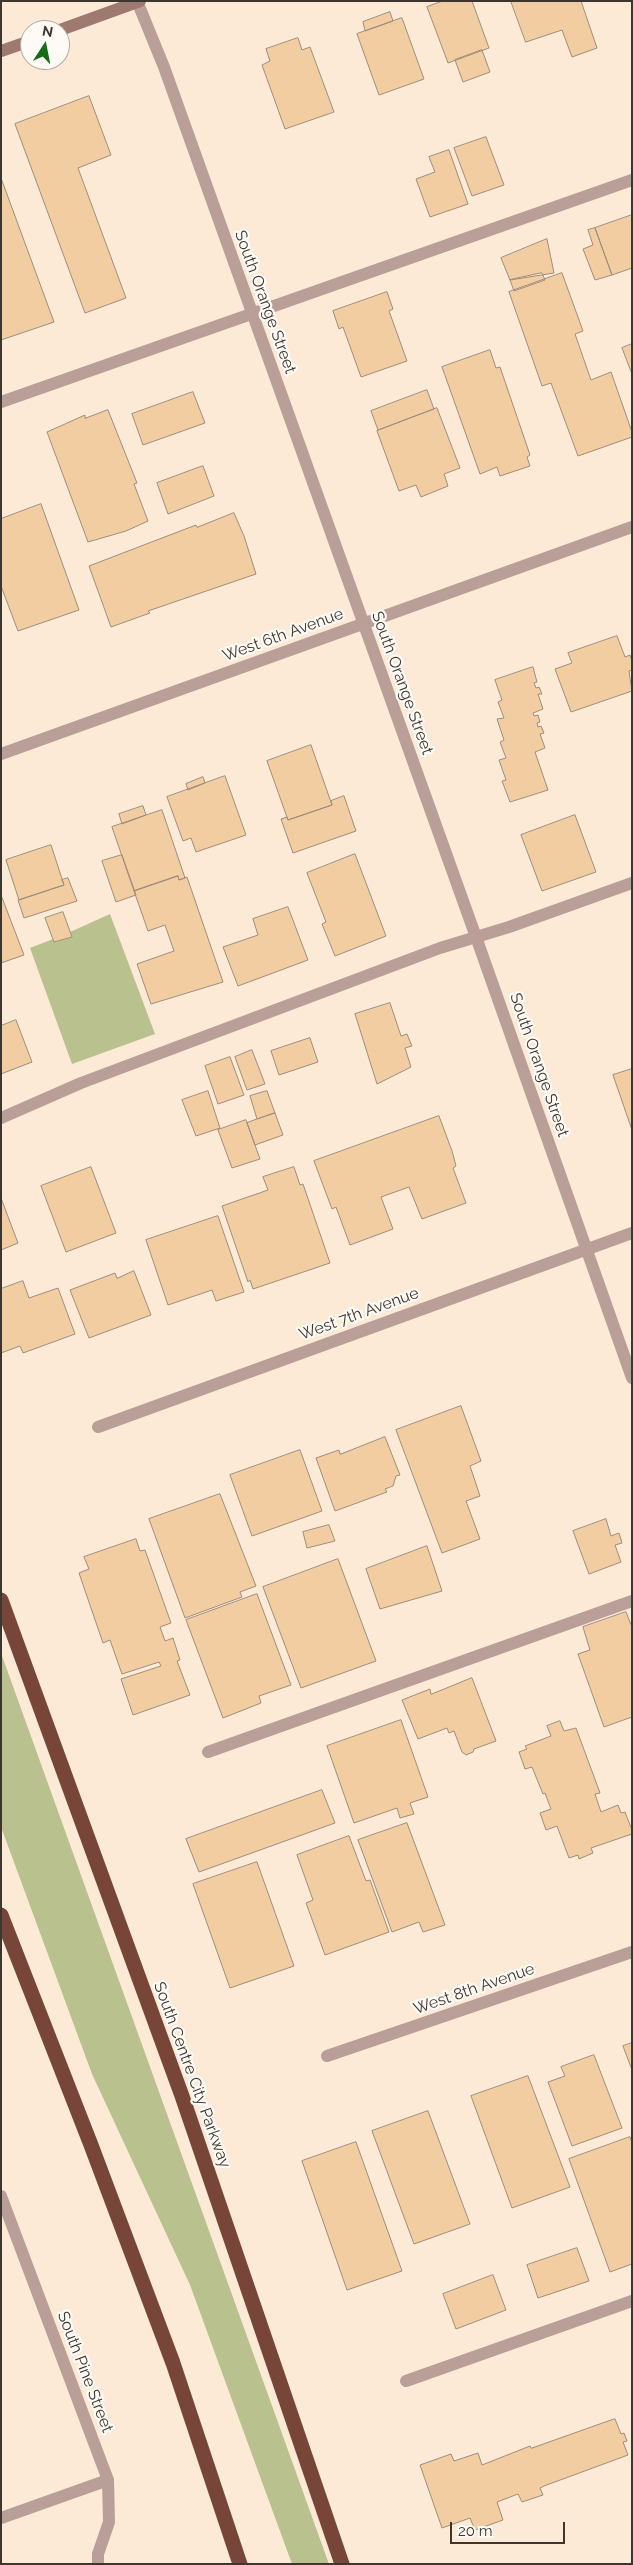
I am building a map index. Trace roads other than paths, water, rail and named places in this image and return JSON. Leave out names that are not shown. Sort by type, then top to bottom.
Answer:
[{"type":"highway","name":"South Centre City Parkway","points":[[1,1600],[182,2096],[342,2564]]},
{"type":"highway","points":[[1,1915],[92,2145],[173,2363],[240,2564]]},
{"type":"street","points":[[70,26],[138,2]]},
{"type":"street","name":"South Orange Street","points":[[138,2],[167,77],[364,624],[632,1378]]},
{"type":"street","points":[[1,51],[20,44]]},
{"type":"street","points":[[1,402],[632,180]]},
{"type":"street","name":"West 6th Avenue","points":[[1,754],[632,527]]},
{"type":"street","points":[[1,1118],[80,1083],[440,948],[632,883]]},
{"type":"street","name":"West 7th Avenue","points":[[98,1426],[632,1233]]},
{"type":"street","points":[[208,1752],[632,1601]]},
{"type":"street","name":"West 8th Avenue","points":[[327,2056],[632,1952]]},
{"type":"street","name":"South Pine Street","points":[[1,2196],[108,2480],[109,2522],[98,2554],[98,2564]]},
{"type":"street","points":[[406,2381],[632,2301]]},
{"type":"street","points":[[1,2518],[108,2480]]}]
